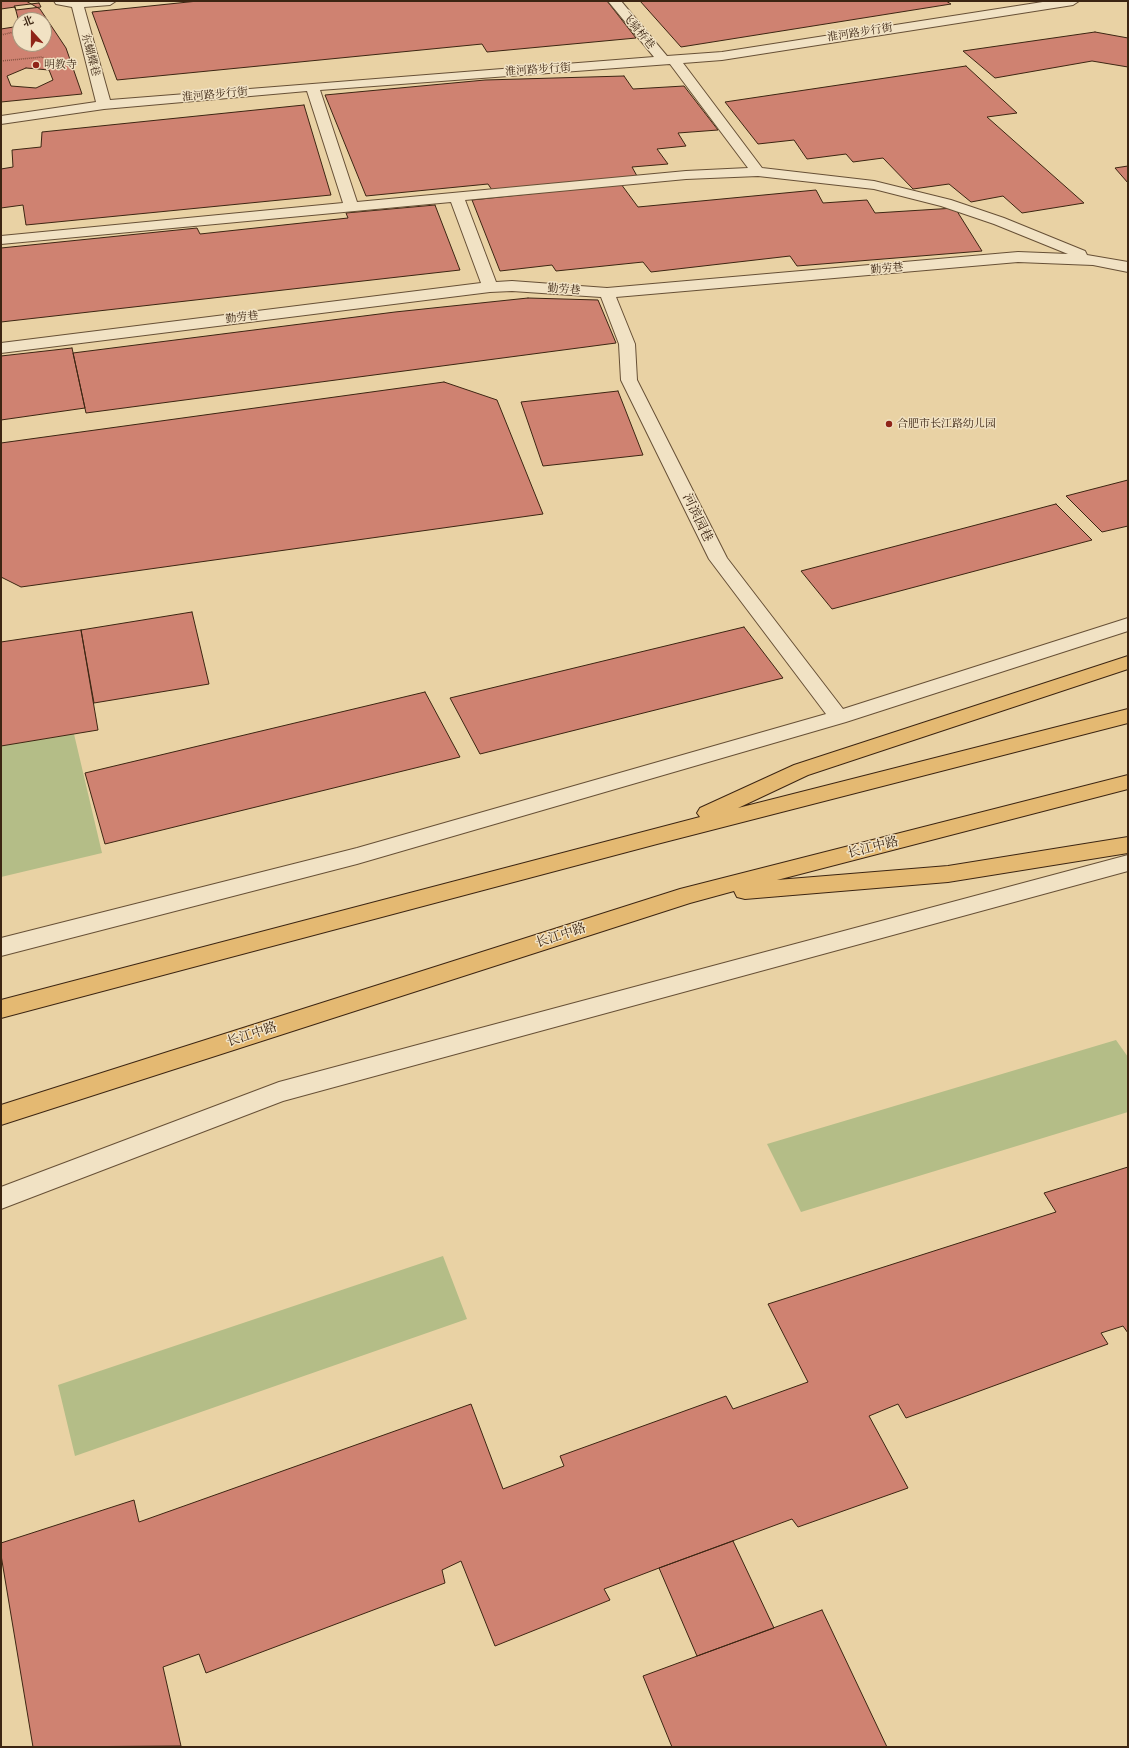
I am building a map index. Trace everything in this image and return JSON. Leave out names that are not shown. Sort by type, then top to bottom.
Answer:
[{"type":"highway","points":[[657,836],[802,770],[1128,662]]},
{"type":"highway","points":[[1,1008],[657,836],[1128,716]]},
{"type":"highway","name":"长江中路","points":[[1,1115],[688,895],[1128,782]]},
{"type":"highway","points":[[688,895],[948,874],[1128,844]]},
{"type":"street","points":[[60,1],[77,4],[110,1]]},
{"type":"street","name":"飞骑桥巷","points":[[614,1],[668,60],[758,172]]},
{"type":"street","name":"淮河路步行街","points":[[1,120],[104,105],[312,87],[722,56],[1073,1]]},
{"type":"street","name":"东蝴蝶巷","points":[[77,4],[104,105]]},
{"type":"street","points":[[312,87],[351,206]]},
{"type":"street","points":[[1,240],[686,175],[758,172],[874,185],[946,203],[999,221],[1093,260]]},
{"type":"street","points":[[456,196],[490,287]]},
{"type":"street","name":"勤劳巷","points":[[1,348],[490,287],[512,286],[608,293],[1018,257],[1093,260],[1128,267]]},
{"type":"street","name":"河滨园巷","points":[[608,293],[627,344],[629,380],[718,559],[839,717]]},
{"type":"street","points":[[1,947],[357,856],[839,717],[1128,624]]},
{"type":"street","points":[[1,1198],[279,1092],[1128,863]]},
{"type":"path","points":[[1,34],[12,32]]},
{"type":"path","points":[[1,61],[42,57],[59,66]]},
{"type":"green space","points":[[74,734],[102,853],[1,877],[1,746]]},
{"type":"green space","points":[[1116,1040],[1128,1057],[1128,1112],[801,1212],[767,1144]]},
{"type":"green space","points":[[443,1256],[467,1319],[75,1456],[58,1385]]},
{"type":"building","name":"明教寺","points":[[1,1],[26,1],[40,9],[42,12],[12,12],[12,52],[52,52],[52,27],[66,48],[82,94],[1,102]]},
{"type":"building","points":[[198,1],[607,1],[636,38],[487,52],[482,44],[117,80],[92,12]]},
{"type":"building","points":[[640,1],[946,1],[951,4],[681,47]]},
{"type":"building","points":[[39,3],[41,7],[16,10],[14,6]]},
{"type":"building","points":[[15,7],[16,12],[12,12],[12,27],[1,29],[1,9]]},
{"type":"building","points":[[1095,32],[1128,38],[1128,67],[1092,61],[995,78],[963,51]]},
{"type":"building","points":[[966,66],[1017,113],[987,117],[1084,203],[1022,213],[1003,196],[971,202],[949,184],[913,189],[883,158],[853,162],[846,154],[807,159],[794,140],[758,144],[725,102]]},
{"type":"building","points":[[26,68],[49,70],[53,80],[36,88],[11,86],[7,76]]},
{"type":"building","points":[[624,76],[633,89],[684,86],[718,130],[678,133],[686,146],[657,149],[668,164],[632,167],[637,176],[492,190],[488,184],[366,196],[325,95],[485,80]]},
{"type":"building","points":[[304,105],[331,195],[26,225],[23,205],[1,208],[1,169],[13,167],[12,150],[41,147],[42,132]]},
{"type":"building","points":[[1128,166],[1128,183],[1115,168]]},
{"type":"building","points":[[621,184],[638,207],[816,190],[823,203],[867,200],[875,213],[955,208],[982,251],[797,266],[790,256],[651,272],[643,262],[556,271],[552,265],[500,271],[472,200]]},
{"type":"building","points":[[435,205],[460,270],[1,322],[1,248],[197,228],[200,234],[348,218],[346,213]]},
{"type":"building","points":[[528,298],[598,300],[616,343],[86,413],[73,353],[395,312]]},
{"type":"building","points":[[72,348],[85,408],[1,420],[1,356]]},
{"type":"building","points":[[444,382],[497,400],[543,514],[21,587],[1,577],[1,443]]},
{"type":"building","points":[[618,391],[643,455],[543,466],[521,402]]},
{"type":"building","points":[[1128,480],[1128,526],[1102,532],[1066,496]]},
{"type":"building","points":[[1056,504],[1092,540],[832,609],[801,571]]},
{"type":"building","points":[[192,612],[209,684],[94,703],[81,630]]},
{"type":"building","points":[[744,627],[783,678],[480,754],[450,698]]},
{"type":"building","points":[[81,630],[98,730],[1,746],[1,642]]},
{"type":"building","points":[[425,692],[460,757],[105,844],[85,773]]},
{"type":"building","points":[[1128,1167],[1128,1333],[1123,1326],[1101,1333],[1108,1344],[906,1418],[898,1404],[869,1416],[908,1488],[798,1527],[792,1519],[604,1589],[610,1600],[495,1646],[461,1561],[442,1570],[445,1583],[206,1673],[199,1654],[163,1667],[181,1746],[33,1747],[1,1555],[1,1543],[134,1500],[139,1522],[471,1404],[503,1489],[564,1466],[560,1456],[726,1396],[733,1409],[808,1382],[768,1304],[1056,1212],[1044,1193]]},
{"type":"building","points":[[733,1541],[774,1628],[697,1656],[659,1568]]},
{"type":"building","points":[[822,1610],[887,1747],[672,1747],[643,1676]]},
{"type":"place","name":"明教寺","points":[[36,65]]},
{"type":"place","name":"合肥市长江路幼儿园","points":[[889,424]]}]
